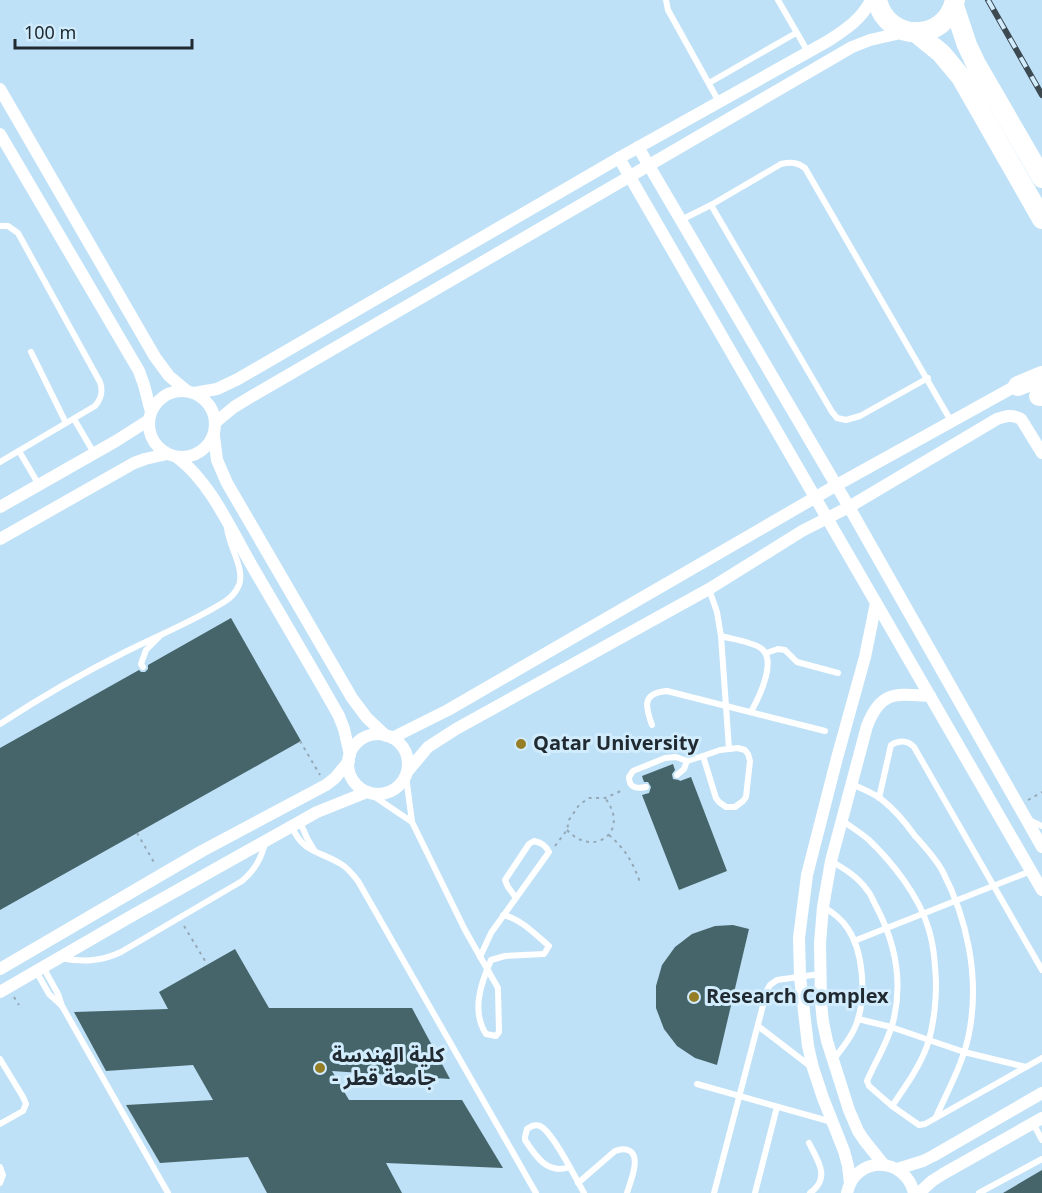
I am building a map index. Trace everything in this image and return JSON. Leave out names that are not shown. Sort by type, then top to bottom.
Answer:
[{"type":"main road","points":[[877,0],[883,15],[890,22],[897,28],[911,32],[940,53],[961,77],[1042,219]]},
{"type":"main road","points":[[911,32],[932,30],[939,26],[950,14],[955,2]]},
{"type":"main road","points":[[955,2],[967,45],[976,64],[1042,178]]},
{"type":"main road","points":[[1018,386],[1042,376]]},
{"type":"street","points":[[0,507],[128,434],[150,416],[154,406],[165,396],[180,391],[217,389],[238,379],[638,147],[810,51],[854,22],[871,0]]},
{"type":"street","points":[[216,422],[254,394],[861,43],[911,32]]},
{"type":"street","points":[[810,51],[822,65]]},
{"type":"street","points":[[0,89],[155,357],[169,376],[207,401],[216,422],[214,436],[217,460],[233,493],[352,698],[367,718],[401,745],[407,755],[406,774],[394,790],[382,794],[368,792],[356,784],[349,768],[350,758],[339,716],[205,485],[197,475],[158,448],[153,441],[144,385],[139,371],[0,134]]},
{"type":"street","points":[[638,147],[849,507],[1042,847]]},
{"type":"street","points":[[619,158],[1042,890]]},
{"type":"street","points":[[0,969],[202,851],[316,791],[335,778],[357,744],[367,737],[380,735],[389,737],[448,710],[835,486],[1012,387],[1030,388],[1041,398]]},
{"type":"street","points":[[406,774],[428,747],[456,729],[709,589],[802,531],[849,507],[990,423],[1010,415],[1021,418],[1042,453]]},
{"type":"street","points":[[0,539],[134,464],[145,459],[172,456],[185,458],[199,453],[214,436]]},
{"type":"street","points":[[903,448],[908,463],[916,468]]},
{"type":"street","points":[[849,1188],[848,1166],[844,1151],[813,1068],[808,1046],[800,977],[799,938],[807,875],[865,657],[876,603]]},
{"type":"street","points":[[884,1165],[858,1131],[849,1110],[823,1022],[820,943],[823,907],[831,861],[867,726],[874,710],[884,699],[891,696],[906,694],[930,696]]},
{"type":"street","points":[[0,992],[330,806],[368,792]]},
{"type":"street","points":[[897,1169],[933,1156],[1042,1093]]},
{"type":"street","points":[[919,1193],[943,1174],[1037,1120]]},
{"type":"street","points":[[849,1188],[854,1177],[864,1168],[884,1165],[897,1169],[906,1176],[914,1193]]},
{"type":"lane","points":[[666,0],[668,10],[719,102]]},
{"type":"lane","points":[[778,0],[796,33],[810,51]]},
{"type":"lane","points":[[709,83],[796,33]]},
{"type":"lane","points":[[681,221],[781,164],[791,162],[806,168],[951,421]]},
{"type":"lane","points":[[711,205],[837,418],[846,420],[855,418],[927,378]]},
{"type":"lane","points":[[0,226],[8,226],[18,233],[100,382],[102,394],[95,406],[0,462]]},
{"type":"lane","points":[[31,352],[66,423]]},
{"type":"lane","points":[[74,418],[94,453]]},
{"type":"lane","points":[[19,451],[39,485]]},
{"type":"lane","points":[[0,723],[70,681],[224,602],[234,594],[241,572],[230,544],[226,521]]},
{"type":"lane","points":[[709,589],[717,612],[721,636],[729,749]]},
{"type":"lane","points":[[143,668],[141,664],[146,650],[164,633]]},
{"type":"lane","points":[[721,636],[756,645],[766,653],[768,661],[766,675],[751,712]]},
{"type":"lane","points":[[766,653],[778,649],[785,650],[797,662],[838,673]]},
{"type":"lane","points":[[652,724],[646,710],[647,702],[652,695],[671,691],[825,731]]},
{"type":"lane","points":[[879,798],[891,745],[897,742],[909,742],[1042,970]]},
{"type":"lane","points":[[646,787],[638,789],[630,784],[629,777],[633,771],[665,758],[676,757],[687,761],[703,756],[729,749],[742,749],[750,757],[746,797],[735,807],[726,807],[716,798],[703,756]]},
{"type":"lane","points":[[677,775],[684,770],[687,761]]},
{"type":"lane","points":[[406,774],[412,822],[480,957],[487,969],[498,988],[500,1032],[496,1036],[486,1034],[481,1027],[479,1014],[480,988],[487,969],[491,960],[506,956],[544,954],[549,946],[511,916],[503,915]]},
{"type":"lane","points":[[852,784],[879,798],[900,816],[924,846],[942,871],[956,901],[965,929],[972,969],[971,1019],[962,1062],[936,1118]]},
{"type":"lane","points":[[368,792],[412,822]]},
{"type":"lane","points":[[1026,820],[1042,826]]},
{"type":"lane","points":[[843,821],[868,840],[898,872],[929,928],[935,960],[936,994],[929,1040],[914,1075],[892,1106]]},
{"type":"lane","points":[[296,825],[301,842],[340,863],[353,874],[536,1193]]},
{"type":"lane","points":[[59,958],[91,961],[121,952],[242,880],[259,862],[266,841]]},
{"type":"lane","points":[[480,957],[491,933],[549,852],[546,846],[534,842],[529,844],[506,880],[516,898]]},
{"type":"lane","points":[[831,861],[850,872],[868,890],[886,928],[895,954],[898,980],[894,1018],[884,1047],[867,1081],[868,1086],[919,1125],[925,1124],[1042,1058]]},
{"type":"lane","points":[[854,941],[1031,871]]},
{"type":"lane","points":[[823,907],[839,918],[848,928],[861,967],[862,994],[858,1019],[848,1039],[833,1060]]},
{"type":"lane","points":[[40,969],[49,993],[62,1006],[168,1193]]},
{"type":"lane","points":[[714,1193],[767,990],[777,980],[821,974]]},
{"type":"lane","points":[[858,1019],[964,1052],[1026,1067]]},
{"type":"lane","points":[[758,1026],[813,1068]]},
{"type":"lane","points":[[0,1059],[26,1104],[23,1111],[0,1124]]},
{"type":"lane","points":[[697,1084],[832,1122]]},
{"type":"lane","points":[[755,1193],[777,1107]]},
{"type":"lane","points":[[1037,1120],[1042,1140]]},
{"type":"lane","points":[[570,1167],[555,1170],[546,1165],[525,1140],[527,1129],[534,1125],[544,1129],[563,1155],[570,1167],[578,1183],[584,1193]]},
{"type":"lane","points":[[809,1143],[820,1166],[822,1176],[819,1185],[810,1193]]},
{"type":"lane","points":[[578,1183],[615,1151],[627,1149],[633,1154],[635,1162],[627,1193]]},
{"type":"lane","points":[[979,1193],[1042,1159]]},
{"type":"lane","points":[[0,1167],[3,1175],[0,1184]]},
{"type":"path","points":[[549,852],[567,831],[569,820],[579,805],[589,798],[605,798],[632,786]]},
{"type":"path","points":[[1018,806],[1042,792]]},
{"type":"path","points":[[567,831],[580,842],[598,842],[605,839],[612,830],[614,819],[605,798]]},
{"type":"path","points":[[137,833],[143,844]]},
{"type":"path","points":[[609,835],[623,847],[633,863],[640,882]]},
{"type":"shaded area","name":"Qatar University","points":[[0,0],[1042,0],[1042,1193],[0,1193]]},
{"type":"building","points":[[231,618],[301,741],[0,910],[0,748],[139,670],[145,672],[148,665]]},
{"type":"building","points":[[673,764],[675,770],[672,774],[673,779],[680,781],[691,777],[727,871],[679,890],[642,795],[649,793],[651,787],[648,782],[644,782],[642,776]]},
{"type":"building","name":"Research Complex","points":[[733,925],[749,929],[717,1065],[695,1058],[677,1046],[664,1029],[656,1008],[656,986],[662,965],[675,947],[692,934],[715,926]]},
{"type":"building","name":"كلية الهندسة - جامعة قطر","points":[[235,949],[269,1008],[412,1008],[450,1079],[332,1071],[349,1100],[462,1100],[503,1168],[386,1163],[402,1193],[267,1193],[248,1157],[160,1163],[126,1105],[213,1100],[193,1065],[106,1071],[74,1012],[168,1009],[159,992]]},
{"type":"building","points":[[1042,1170],[1042,1193],[1003,1193]]},
{"type":"railway","points":[[988,0],[1042,95]]},
{"type":"place","name":"Qatar University","points":[[521,744]]},
{"type":"place","name":"Research Complex","points":[[694,997]]},
{"type":"place","name":"كلية الهندسة - جامعة قطر","points":[[320,1068]]}]
